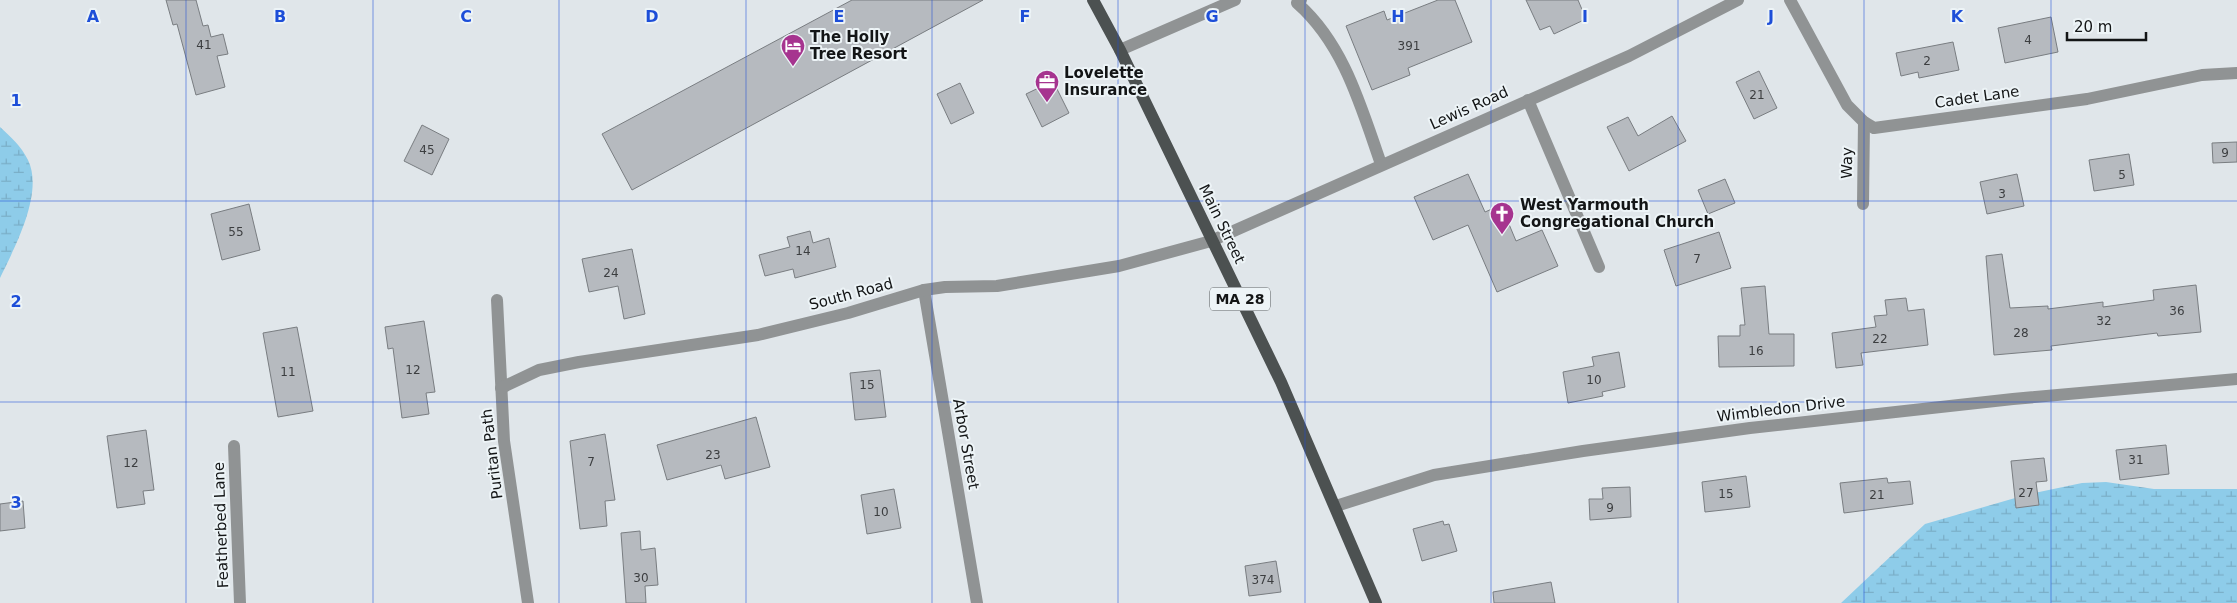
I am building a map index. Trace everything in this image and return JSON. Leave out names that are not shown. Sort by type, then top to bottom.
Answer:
[{"type":"main road","name":"Main Street","points":[[1093,0],[1120,50],[1281,382],[1336,506],[1376,603]]},
{"type":"street","points":[[1120,50],[1235,0]]},
{"type":"street","name":"Lewis Road","points":[[1212,241],[1381,164],[1629,56],[1738,0]]},
{"type":"street","points":[[1790,0],[1847,105],[1864,122]]},
{"type":"street","points":[[1296,1],[1315,19],[1337,52],[1381,164]]},
{"type":"street","name":"Cadet Lane","points":[[1864,122],[1874,128],[1883,127],[2087,99],[2202,75],[2237,73]]},
{"type":"street","points":[[1528,100],[1600,267]]},
{"type":"street","name":"Way","points":[[1863,204],[1864,122]]},
{"type":"street","name":"South Road","points":[[501,388],[539,370],[579,362],[758,335],[848,313],[924,290],[945,287],[997,286],[1119,266],[1212,241]]},
{"type":"street","name":"Arbor Street","points":[[924,290],[977,603]]},
{"type":"street","name":"Puritan Path","points":[[497,300],[504,441],[528,603]]},
{"type":"street","name":"Wimbledon Drive","points":[[1336,506],[1434,475],[1583,451],[1750,428],[1993,401],[2237,379]]},
{"type":"street","name":"Featherbed Lane","points":[[234,446],[240,603]]},
{"type":"green space","points":[[0,127],[19,146],[28,160],[32,173],[32,188],[26,220],[0,278]]},
{"type":"green space","points":[[2106,482],[2154,489],[2237,489],[2237,603],[1841,603],[1925,524],[2029,494],[2082,483]]},
{"type":"building","points":[[166,0],[196,0],[203,26],[208,25],[211,37],[223,34],[228,54],[217,56],[225,87],[196,95],[177,24],[173,25]]},
{"type":"building","name":"The Holly Tree Resort","points":[[852,0],[983,0],[632,190],[602,134]]},
{"type":"building","points":[[1438,0],[1455,0],[1472,42],[1408,68],[1410,75],[1372,90],[1346,26],[1384,11],[1387,20]]},
{"type":"building","points":[[1526,0],[1578,0],[1586,19],[1554,34],[1550,26],[1540,30]]},
{"type":"building","points":[[2051,17],[2058,52],[2005,63],[1998,28]]},
{"type":"building","points":[[1953,42],[1959,70],[1919,78],[1918,72],[1901,76],[1896,53]]},
{"type":"building","points":[[1759,71],[1777,108],[1754,119],[1736,82]]},
{"type":"building","name":"Lovelette Insurance","points":[[1053,81],[1069,113],[1042,127],[1026,94]]},
{"type":"building","points":[[960,83],[974,113],[951,124],[937,94]]},
{"type":"building","points":[[1672,116],[1686,141],[1629,171],[1607,127],[1628,117],[1638,136]]},
{"type":"building","points":[[422,125],[449,139],[432,175],[404,161]]},
{"type":"building","points":[[2237,142],[2237,162],[2213,163],[2212,143]]},
{"type":"building","points":[[2129,154],[2134,185],[2094,191],[2089,160]]},
{"type":"building","name":"West Yarmouth Congregational Church","points":[[1468,174],[1485,212],[1501,205],[1516,241],[1542,230],[1558,266],[1497,292],[1468,225],[1433,240],[1414,197]]},
{"type":"building","points":[[2017,174],[2024,206],[1987,214],[1980,182]]},
{"type":"building","points":[[1725,179],[1735,203],[1708,214],[1698,190]]},
{"type":"building","points":[[249,204],[260,250],[222,260],[211,214]]},
{"type":"building","points":[[810,231],[813,243],[829,238],[836,267],[795,278],[793,269],[765,276],[759,255],[790,247],[787,237]]},
{"type":"building","points":[[1719,232],[1731,268],[1676,286],[1664,250]]},
{"type":"building","points":[[632,249],[645,314],[624,319],[618,286],[589,292],[582,259]]},
{"type":"building","points":[[2002,254],[2010,308],[2048,306],[2048,309],[2103,302],[2103,307],[2154,300],[2153,290],[2196,285],[2201,332],[2158,336],[2157,333],[2051,346],[2052,350],[1994,355],[1986,256]]},
{"type":"building","points":[[1765,286],[1769,334],[1794,334],[1794,366],[1719,367],[1718,336],[1740,336],[1740,325],[1745,325],[1741,288]]},
{"type":"building","points":[[1906,298],[1908,311],[1924,309],[1928,345],[1861,353],[1863,365],[1836,368],[1832,333],[1876,327],[1874,316],[1887,315],[1885,300]]},
{"type":"building","points":[[424,321],[435,392],[426,393],[429,414],[402,418],[393,348],[388,349],[385,327]]},
{"type":"building","points":[[297,327],[313,411],[278,417],[263,333]]},
{"type":"building","points":[[1619,352],[1625,387],[1602,392],[1603,396],[1568,403],[1563,372],[1594,366],[1592,357]]},
{"type":"building","points":[[880,370],[886,417],[855,420],[850,373]]},
{"type":"building","points":[[756,417],[770,467],[725,479],[721,465],[667,480],[657,445]]},
{"type":"building","points":[[146,430],[154,490],[143,491],[145,504],[117,508],[107,436]]},
{"type":"building","points":[[605,434],[615,500],[605,501],[607,526],[580,529],[570,441]]},
{"type":"building","points":[[2166,445],[2169,474],[2120,480],[2116,450]]},
{"type":"building","points":[[2044,458],[2047,481],[2036,482],[2039,505],[2016,508],[2011,461]]},
{"type":"building","points":[[1746,476],[1750,507],[1705,512],[1702,482]]},
{"type":"building","points":[[1887,478],[1888,483],[1910,481],[1913,504],[1844,513],[1840,483]]},
{"type":"building","points":[[1630,487],[1631,517],[1590,520],[1589,499],[1603,499],[1602,488]]},
{"type":"building","points":[[894,489],[901,528],[867,534],[861,495]]},
{"type":"building","points":[[23,501],[25,528],[0,531],[0,504]]},
{"type":"building","points":[[1443,521],[1444,525],[1449,524],[1457,551],[1422,561],[1413,529]]},
{"type":"building","points":[[640,531],[641,550],[655,548],[658,585],[645,586],[646,603],[626,603],[621,533]]},
{"type":"building","points":[[1276,561],[1281,592],[1249,596],[1245,566]]},
{"type":"building","points":[[1551,582],[1555,603],[1494,603],[1493,592]]},
{"type":"place","name":"The Holly Tree Resort","points":[[793,67]]},
{"type":"place","name":"Lovelette Insurance","points":[[1047,103]]},
{"type":"place","name":"West Yarmouth Congregational Church","points":[[1502,235]]}]
